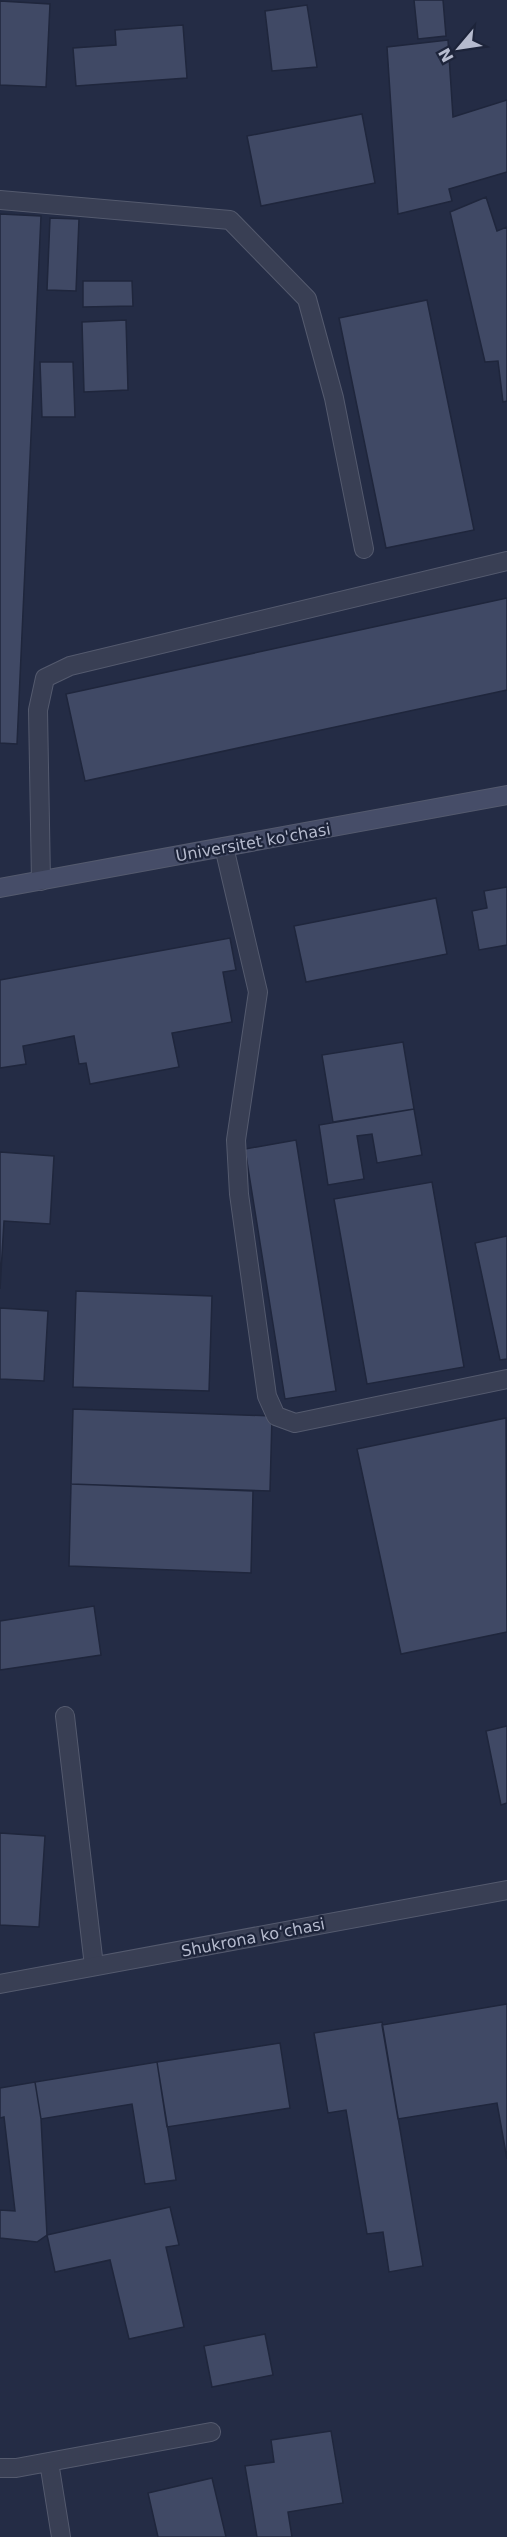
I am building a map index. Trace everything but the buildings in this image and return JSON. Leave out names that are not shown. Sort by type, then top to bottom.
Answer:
[{"type":"main road","name":"Universitet ko'chasi","points":[[0,888],[507,795]]},
{"type":"street","points":[[0,200],[230,220],[308,299],[334,398],[364,549]]},
{"type":"street","points":[[41,881],[38,710],[45,678],[70,666],[507,561]]},
{"type":"street","points":[[224,847],[258,992],[236,1140],[239,1194],[267,1396],[276,1416],[295,1423],[507,1379]]},
{"type":"street","points":[[65,1716],[94,1966]]},
{"type":"street","name":"Shukrona koʻchasi","points":[[0,1984],[507,1890]]},
{"type":"street","points":[[0,2468],[16,2468],[211,2432]]},
{"type":"street","points":[[49,2462],[61,2537]]}]
